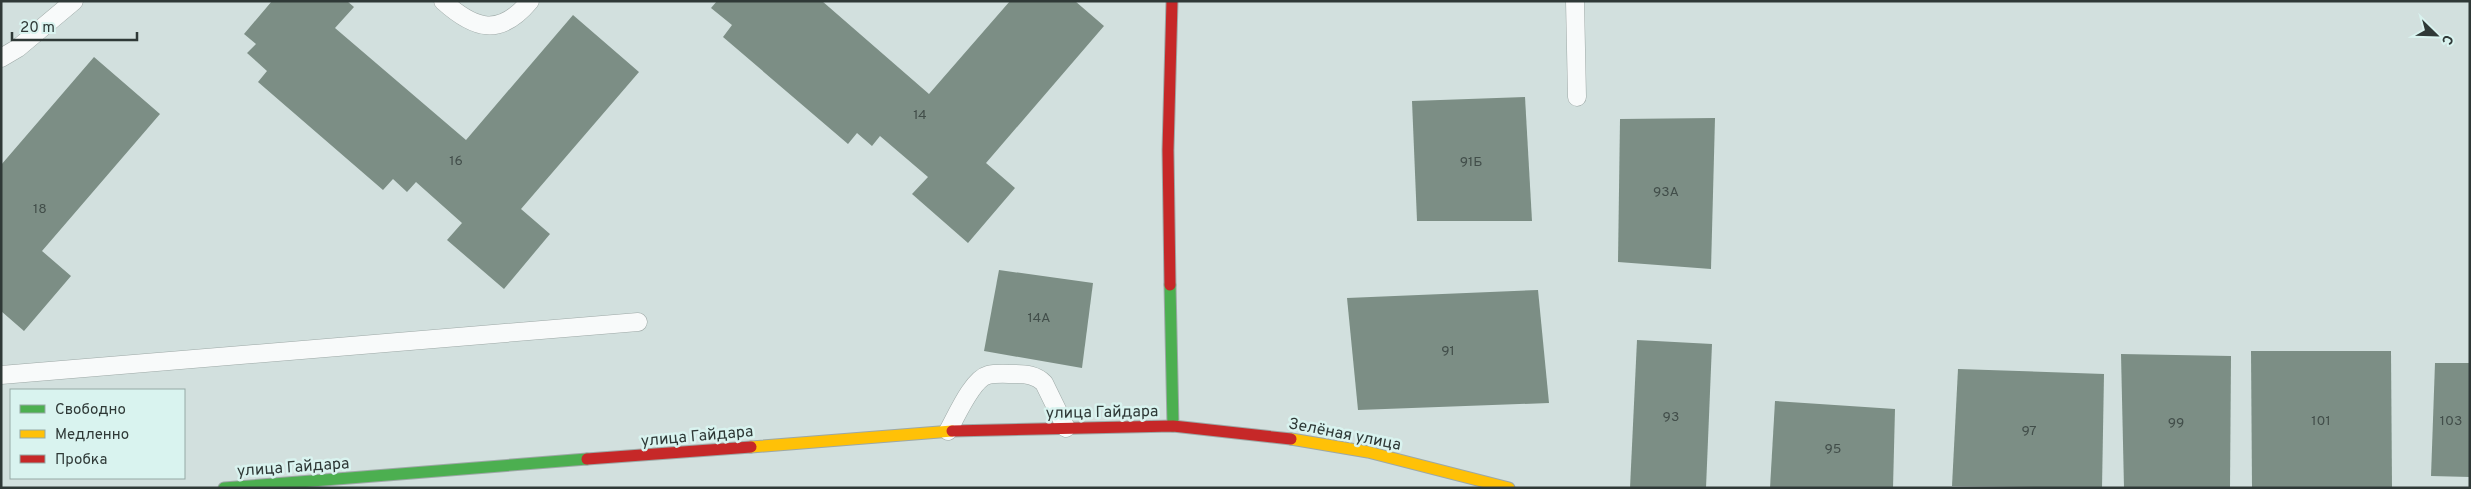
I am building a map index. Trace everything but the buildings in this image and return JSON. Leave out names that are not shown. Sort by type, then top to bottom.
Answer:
[{"type":"main road","points":[[1172,1],[1168,150],[1173,426]]},
{"type":"main road","name":"улица Гайдара","points":[[224,488],[948,431],[1173,426]]},
{"type":"main road","name":"Зелёная улица","points":[[1173,426],[1259,434],[1368,452],[1509,488]]},
{"type":"lane","points":[[1,58],[18,48],[74,1]]},
{"type":"lane","points":[[443,1],[469,21],[487,25],[510,21],[518,16],[530,1]]},
{"type":"lane","points":[[1575,1],[1577,97]]},
{"type":"lane","points":[[1,375],[638,322]]},
{"type":"lane","points":[[948,431],[974,385],[983,377],[994,374],[1025,374],[1040,378],[1066,428]]},
{"type":"traffic: fast","points":[[1170,285],[1173,426]]},
{"type":"traffic: fast","points":[[224,488],[587,459]]},
{"type":"traffic: slow","points":[[751,447],[952,431]]},
{"type":"traffic: slow","points":[[1291,439],[1368,452],[1509,488]]},
{"type":"traffic: jam","points":[[1170,285],[1168,150],[1172,1]]},
{"type":"traffic: jam","points":[[952,431],[1173,426],[1291,439]]},
{"type":"traffic: jam","points":[[587,459],[751,447]]}]
